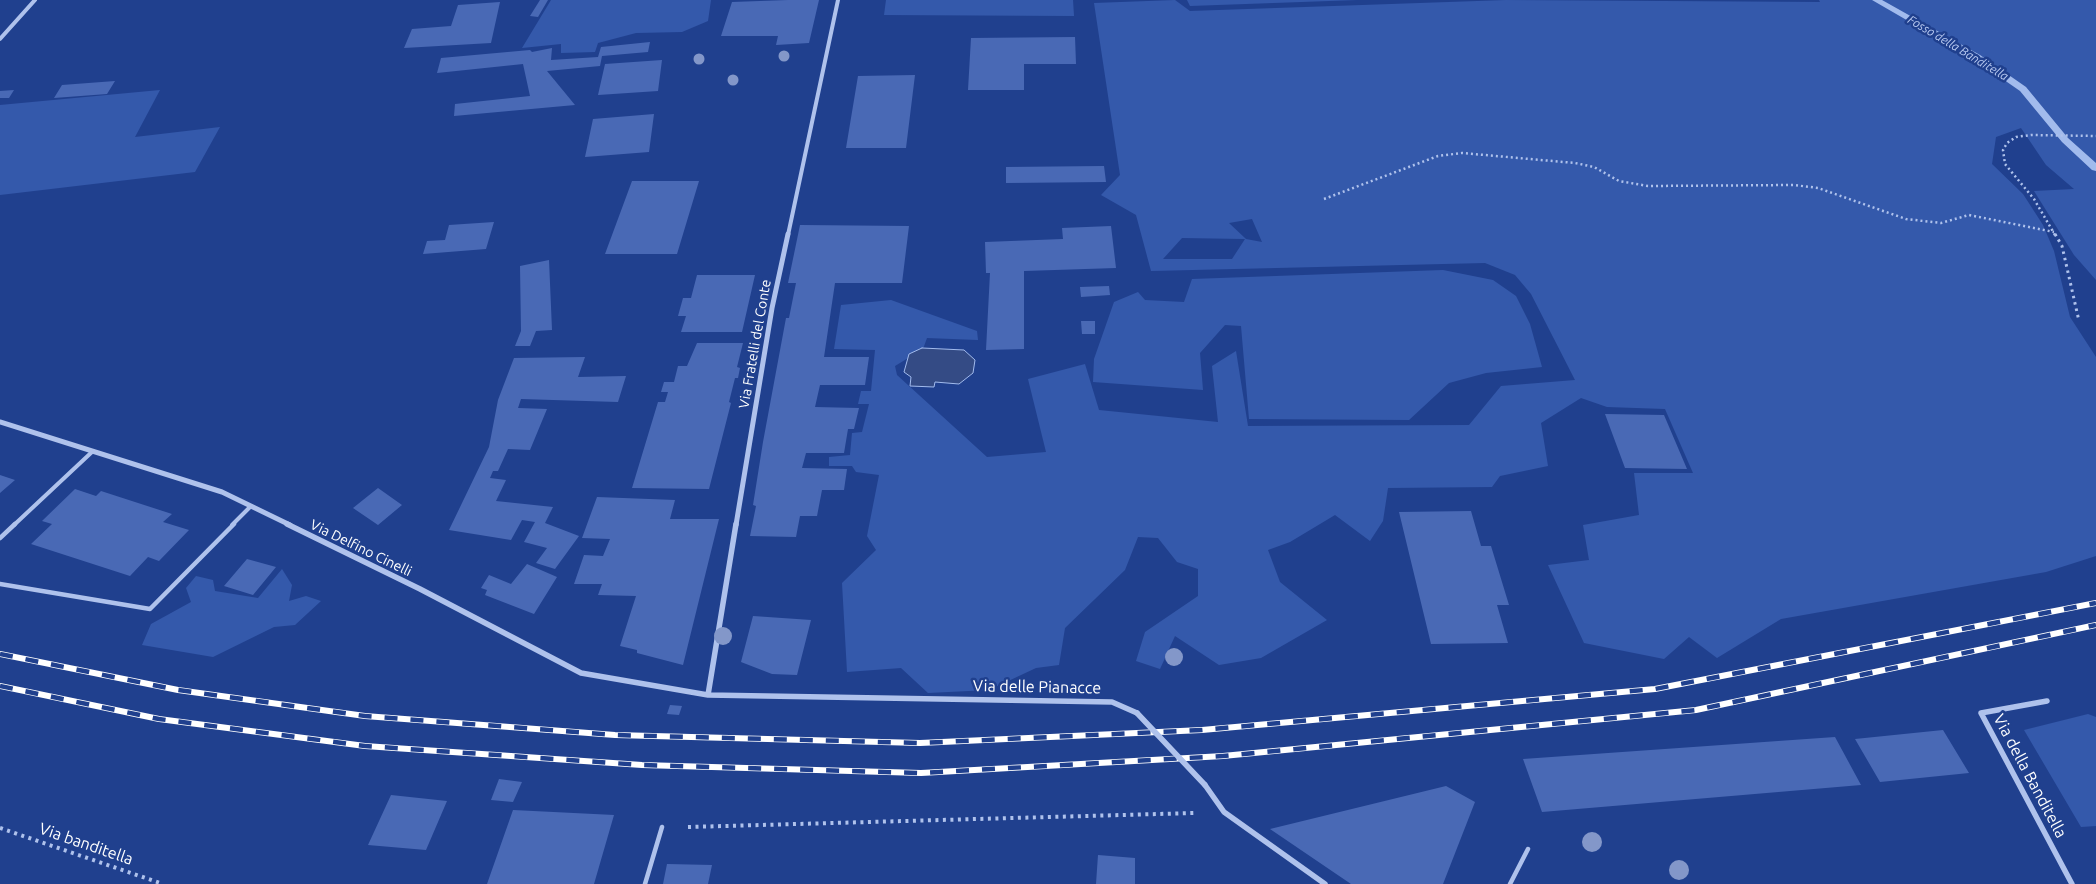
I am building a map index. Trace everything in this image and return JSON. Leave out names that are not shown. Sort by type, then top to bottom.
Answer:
[{"type":"street","points":[[0,39],[35,0]]},
{"type":"street","name":"Via Fratelli del Conte","points":[[708,695],[772,308],[838,0]]},
{"type":"street","name":"Via Delfino Cinelli","points":[[0,422],[222,492],[420,589],[581,673],[708,695]]},
{"type":"street","name":"Via delle Pianacce","points":[[708,695],[1112,702],[1137,713],[1205,785],[1224,812],[1325,884]]},
{"type":"street","name":"Via della Banditella","points":[[2047,701],[1981,713],[2072,884]]},
{"type":"lane","points":[[0,538],[93,451]]},
{"type":"lane","points":[[0,584],[150,609],[251,506]]},
{"type":"lane","points":[[646,884],[662,828]]},
{"type":"lane","points":[[1510,884],[1528,849]]},
{"type":"path","points":[[2080,321],[2062,246],[2034,199],[2005,164],[2003,150],[2007,143],[2016,137],[2031,135],[2096,136]]},
{"type":"path","points":[[1324,199],[1438,156],[1462,153],[1575,163],[1594,167],[1619,181],[1648,186],[1794,185],[1818,188],[1906,219],[1942,223],[1969,215],[2054,232]]},
{"type":"path","points":[[662,828],[1224,812]]},
{"type":"path","name":"Via banditella","points":[[0,828],[163,884]]},
{"type":"shaded area","points":[[551,0],[711,0],[708,21],[682,32],[636,33],[598,43],[595,52],[561,53],[561,44],[522,48]]},
{"type":"shaded area","points":[[886,0],[1073,0],[1074,16],[884,15]]},
{"type":"shaded area","points":[[1175,0],[1190,11],[1506,0],[1820,2],[1819,0],[2096,0],[2096,280],[2074,255],[2034,191],[2074,189],[2046,165],[2021,128],[1996,137],[1992,164],[2023,194],[2043,225],[2054,251],[2070,317],[2096,357],[2096,556],[2046,572],[1781,619],[1717,658],[1689,637],[1664,659],[1584,643],[1548,565],[1589,560],[1583,525],[1639,515],[1634,473],[1693,473],[1665,409],[1607,407],[1581,398],[1541,423],[1548,466],[1500,476],[1492,487],[1388,488],[1383,521],[1370,541],[1335,515],[1290,542],[1268,550],[1280,582],[1327,620],[1261,658],[1219,665],[1175,636],[1160,669],[1136,661],[1145,632],[1198,596],[1198,569],[1177,562],[1158,538],[1138,537],[1125,570],[1065,628],[1059,665],[1036,668],[989,690],[928,693],[901,668],[847,672],[842,583],[876,550],[867,536],[879,475],[856,472],[852,466],[829,466],[829,457],[850,455],[852,433],[862,432],[869,404],[858,404],[861,391],[871,391],[875,350],[834,349],[841,305],[891,300],[977,331],[978,340],[927,338],[923,349],[895,366],[897,375],[987,457],[1046,452],[1028,379],[1085,364],[1099,410],[1218,422],[1212,366],[1236,351],[1248,426],[1469,425],[1501,386],[1575,380],[1531,294],[1515,275],[1485,263],[1151,271],[1136,215],[1101,195],[1120,175],[1094,3]],"holes":[[[1252,219],[1262,242],[1246,239],[1229,223]],[[1182,238],[1245,239],[1232,259],[1163,259]]]},
{"type":"shaded area","points":[[1187,0],[1357,0],[1190,6]]},
{"type":"shaded area","points":[[160,90],[135,137],[220,127],[195,172],[0,195],[0,105]]},
{"type":"shaded area","points":[[1443,270],[1493,280],[1516,296],[1530,324],[1542,367],[1486,373],[1449,383],[1409,420],[1249,419],[1241,326],[1225,325],[1200,353],[1203,390],[1093,382],[1094,359],[1114,302],[1138,292],[1145,300],[1184,302],[1192,279]]},
{"type":"shaded area","points":[[922,348],[964,350],[975,360],[973,373],[959,384],[935,382],[934,387],[910,386],[911,377],[904,372],[909,354]]},
{"type":"shaded area","points":[[282,569],[292,585],[289,601],[306,596],[321,601],[295,625],[274,627],[213,657],[142,645],[151,624],[191,602],[186,588],[196,576],[213,580],[215,591],[258,598]]},
{"type":"shaded area","points":[[2088,714],[2096,717],[2096,826],[2081,827],[2024,730]]},
{"type":"building","points":[[540,0],[548,0],[538,17],[530,16]]},
{"type":"building","points":[[819,0],[809,43],[776,45],[778,36],[721,36],[732,2]]},
{"type":"building","points":[[500,2],[491,43],[404,48],[412,29],[451,26],[458,5]]},
{"type":"building","points":[[1075,37],[1076,64],[1024,64],[1024,90],[968,90],[971,38]]},
{"type":"building","points":[[650,42],[648,52],[602,56],[600,66],[547,71],[575,105],[454,116],[455,104],[530,96],[523,64],[437,73],[441,58],[530,50],[532,52],[552,48],[551,60],[598,57],[601,47]]},
{"type":"building","points":[[662,60],[658,91],[598,95],[605,64]]},
{"type":"building","points":[[915,75],[906,148],[846,148],[858,76]]},
{"type":"building","points":[[115,81],[107,94],[54,98],[62,85]]},
{"type":"building","points":[[14,90],[9,98],[0,98],[0,91]]},
{"type":"building","points":[[654,114],[649,152],[585,157],[593,119]]},
{"type":"building","points":[[1104,166],[1106,182],[1006,183],[1006,167]]},
{"type":"building","points":[[632,181],[699,181],[677,254],[605,254]]},
{"type":"building","points":[[494,222],[486,249],[423,254],[427,241],[445,240],[449,225]]},
{"type":"building","points":[[800,225],[909,226],[902,283],[835,283],[824,357],[869,357],[865,385],[820,385],[815,407],[859,408],[854,429],[848,429],[844,453],[806,453],[802,468],[847,469],[844,490],[822,490],[817,516],[800,516],[796,537],[750,536],[756,506],[753,505],[763,442],[786,318],[789,318],[796,283],[788,283]]},
{"type":"building","points":[[1111,226],[1116,268],[1024,271],[1024,349],[986,350],[990,273],[986,273],[985,242],[1063,239],[1062,228]]},
{"type":"building","points":[[549,260],[552,330],[536,331],[530,346],[515,346],[521,331],[520,266]]},
{"type":"building","points":[[697,275],[755,275],[742,332],[681,332],[686,316],[678,316],[683,298],[691,298]]},
{"type":"building","points":[[1109,286],[1110,295],[1081,297],[1080,287]]},
{"type":"building","points":[[1081,321],[1095,321],[1095,334],[1082,334]]},
{"type":"building","points":[[697,343],[743,343],[737,367],[740,368],[738,378],[735,378],[729,402],[731,403],[709,489],[632,488],[658,402],[665,402],[668,392],[661,392],[664,382],[674,382],[678,366],[687,366]]},
{"type":"building","points":[[585,357],[578,377],[626,376],[618,402],[521,399],[518,408],[547,409],[530,450],[508,449],[498,471],[493,471],[490,478],[506,480],[496,501],[553,507],[545,523],[579,536],[555,569],[536,563],[547,548],[524,542],[535,522],[522,520],[511,540],[449,530],[489,447],[498,400],[514,358]]},
{"type":"building","points":[[1605,414],[1664,415],[1687,469],[1625,468]]},
{"type":"building","points":[[0,475],[15,480],[0,493]]},
{"type":"building","points":[[378,488],[402,505],[378,525],[353,508]]},
{"type":"building","points":[[75,489],[96,496],[101,491],[172,514],[163,522],[189,530],[159,561],[148,557],[130,576],[31,544],[52,524],[42,521]]},
{"type":"building","points":[[597,497],[675,500],[670,519],[719,519],[683,665],[637,653],[637,650],[620,646],[636,596],[598,595],[602,584],[574,584],[584,555],[603,556],[610,539],[582,538]]},
{"type":"building","points":[[1471,511],[1481,546],[1491,546],[1509,605],[1497,605],[1508,643],[1431,644],[1399,512]]},
{"type":"building","points":[[247,559],[276,567],[253,595],[224,586]]},
{"type":"building","points":[[527,564],[557,577],[534,614],[485,595],[487,590],[481,588],[489,575],[511,584]]},
{"type":"building","points":[[753,616],[811,620],[797,675],[772,674],[741,662]]},
{"type":"building","points":[[670,705],[682,706],[679,715],[667,714]]},
{"type":"building","points":[[1943,730],[1969,773],[1880,782],[1855,739]]},
{"type":"building","points":[[1835,737],[1861,785],[1542,812],[1523,759]]},
{"type":"building","points":[[499,779],[522,782],[513,802],[491,800]]},
{"type":"building","points":[[1446,786],[1475,802],[1443,884],[1351,884],[1270,829]]},
{"type":"building","points":[[391,795],[447,801],[426,850],[368,845]]},
{"type":"building","points":[[513,810],[614,815],[594,884],[487,884]]},
{"type":"building","points":[[1098,855],[1135,858],[1135,884],[1096,884]]},
{"type":"building","points":[[667,864],[712,865],[708,884],[663,884]]},
{"type":"waterway","name":"Fosso della Banditella","points":[[1876,0],[1977,57],[2023,89],[2065,140],[2096,168]]},
{"type":"railway","points":[[0,654],[178,690],[365,716],[615,735],[920,743],[1202,730],[1655,689],[2096,603]]},
{"type":"railway","points":[[0,686],[159,719],[365,746],[642,765],[921,773],[1223,756],[1696,710],[2096,625]]}]
